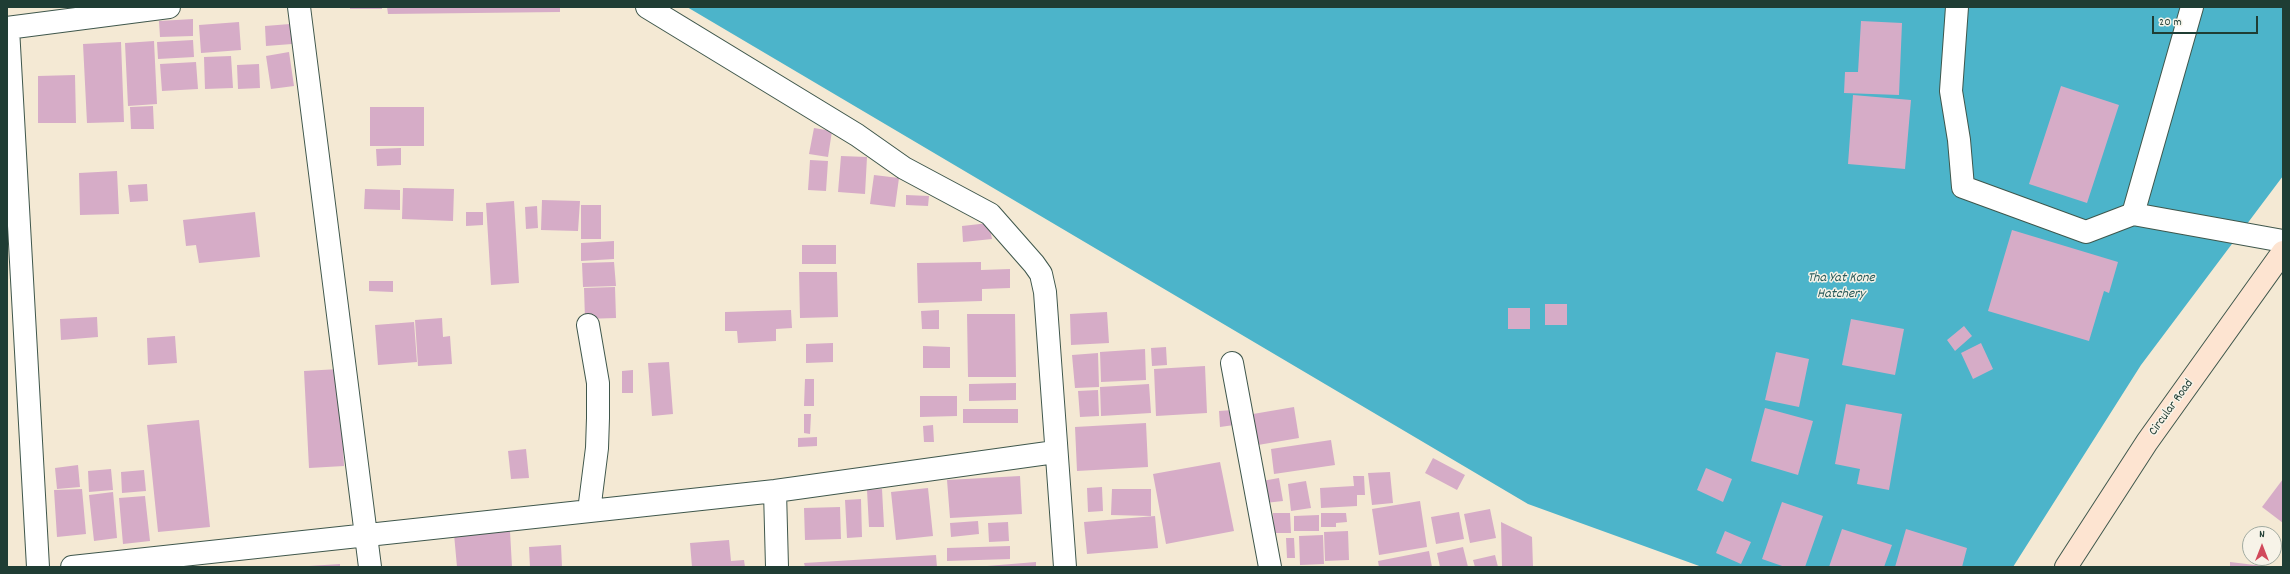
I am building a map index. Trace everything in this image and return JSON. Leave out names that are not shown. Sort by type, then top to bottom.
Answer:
[{"type":"street","points":[[38,567],[8,28],[169,7]]},
{"type":"street","points":[[299,7],[370,567]]},
{"type":"street","points":[[647,7],[857,135],[904,168],[990,214],[1041,274],[1045,292],[1055,452],[1065,567]]},
{"type":"street","points":[[1957,7],[1950,91],[1959,140],[1963,187],[2086,232],[2134,214],[2283,241]]},
{"type":"street","points":[[2134,214],[2192,7]]},
{"type":"street","name":"Circular Road","points":[[2066,567],[2147,442],[2283,252]]},
{"type":"street","points":[[588,325],[598,383],[597,448],[589,511]]},
{"type":"street","points":[[1232,363],[1270,567]]},
{"type":"street","points":[[72,567],[775,491],[1055,452]]},
{"type":"street","points":[[775,491],[778,567]]},
{"type":"water","name":"Tha Yat Kone Hatchery","points":[[687,7],[2283,7],[2283,176],[2141,365],[2013,567],[1702,567],[1528,504]]},
{"type":"building","points":[[350,7],[382,7],[382,9],[350,9]]},
{"type":"building","points":[[387,7],[560,7],[560,12],[388,14]]},
{"type":"building","points":[[193,19],[193,36],[160,37],[159,21]]},
{"type":"building","points":[[1861,21],[1902,23],[1899,95],[1844,93],[1845,72],[1858,72]]},
{"type":"building","points":[[239,22],[241,50],[201,53],[199,25]]},
{"type":"building","points":[[290,24],[292,44],[266,46],[265,26]]},
{"type":"building","points":[[193,40],[194,57],[158,59],[157,42]]},
{"type":"building","points":[[154,41],[157,104],[128,106],[125,43]]},
{"type":"building","points":[[121,42],[124,122],[87,123],[83,44]]},
{"type":"building","points":[[289,52],[294,86],[271,89],[266,56]]},
{"type":"building","points":[[231,56],[233,88],[205,89],[204,57]]},
{"type":"building","points":[[196,62],[198,89],[162,91],[160,64]]},
{"type":"building","points":[[259,64],[260,88],[238,89],[237,65]]},
{"type":"building","points":[[75,75],[76,123],[38,123],[38,76]]},
{"type":"building","points":[[2061,86],[2119,105],[2087,203],[2029,184]]},
{"type":"building","points":[[1853,95],[1911,100],[1905,169],[1848,164]]},
{"type":"building","points":[[153,106],[154,129],[131,129],[130,107]]},
{"type":"building","points":[[370,107],[424,107],[424,146],[370,146]]},
{"type":"building","points":[[814,128],[832,131],[828,157],[809,154]]},
{"type":"building","points":[[401,148],[401,165],[377,166],[376,149]]},
{"type":"building","points":[[841,156],[867,157],[865,194],[838,192]]},
{"type":"building","points":[[810,160],[828,161],[826,191],[808,190]]},
{"type":"building","points":[[117,171],[119,214],[80,215],[79,173]]},
{"type":"building","points":[[874,175],[899,178],[895,207],[870,204]]},
{"type":"building","points":[[147,184],[148,201],[130,202],[128,185]]},
{"type":"building","points":[[403,188],[454,189],[453,221],[402,219]]},
{"type":"building","points":[[365,189],[400,190],[400,210],[364,209]]},
{"type":"building","points":[[906,195],[929,196],[928,206],[906,205]]},
{"type":"building","points":[[542,200],[580,201],[578,231],[541,230]]},
{"type":"building","points":[[514,201],[519,283],[491,285],[486,203]]},
{"type":"building","points":[[581,205],[601,205],[601,239],[581,239]]},
{"type":"building","points":[[537,206],[538,228],[526,229],[525,207]]},
{"type":"building","points":[[255,212],[260,257],[199,263],[196,245],[186,246],[183,220]]},
{"type":"building","points":[[466,212],[483,212],[483,225],[466,226]]},
{"type":"building","points":[[989,223],[992,239],[963,242],[962,226]]},
{"type":"building","points":[[2012,230],[2118,262],[2109,293],[2104,291],[2089,341],[1988,311]]},
{"type":"building","points":[[614,241],[614,259],[581,261],[581,243]]},
{"type":"building","points":[[802,245],[836,245],[836,264],[802,264]]},
{"type":"building","points":[[614,262],[616,286],[583,287],[582,263]]},
{"type":"building","points":[[981,262],[981,270],[1010,269],[1010,288],[982,289],[982,301],[918,303],[917,263]]},
{"type":"building","points":[[799,272],[837,272],[838,317],[800,318]]},
{"type":"building","points":[[369,281],[393,281],[393,292],[369,291]]},
{"type":"building","points":[[615,287],[616,318],[585,319],[584,288]]},
{"type":"building","points":[[1545,304],[1567,304],[1567,325],[1545,325]]},
{"type":"building","points":[[1508,308],[1530,308],[1530,329],[1508,329]]},
{"type":"building","points":[[791,310],[792,328],[776,329],[776,341],[738,343],[737,331],[725,331],[725,312]]},
{"type":"building","points":[[939,310],[939,329],[922,329],[921,311]]},
{"type":"building","points":[[1107,312],[1109,343],[1071,345],[1070,314]]},
{"type":"building","points":[[967,314],[1015,314],[1016,377],[968,377]]},
{"type":"building","points":[[97,317],[98,337],[61,340],[60,319]]},
{"type":"building","points":[[442,318],[443,337],[450,336],[452,364],[418,366],[415,320]]},
{"type":"building","points":[[1851,319],[1904,329],[1895,375],[1842,365]]},
{"type":"building","points":[[414,322],[417,362],[378,365],[375,325]]},
{"type":"building","points":[[1964,326],[1972,336],[1955,351],[1947,340]]},
{"type":"building","points":[[175,336],[177,363],[148,365],[147,338]]},
{"type":"building","points":[[833,343],[833,362],[806,363],[806,344]]},
{"type":"building","points":[[1981,343],[1993,369],[1973,379],[1961,353]]},
{"type":"building","points":[[923,346],[950,347],[950,368],[923,368]]},
{"type":"building","points":[[1166,347],[1167,365],[1152,366],[1151,348]]},
{"type":"building","points":[[1145,349],[1146,380],[1101,382],[1100,352]]},
{"type":"building","points":[[1776,352],[1809,359],[1799,407],[1765,400]]},
{"type":"building","points":[[1098,353],[1099,387],[1075,388],[1072,355]]},
{"type":"building","points":[[669,362],[673,414],[652,416],[648,363]]},
{"type":"building","points":[[1205,366],[1207,413],[1156,416],[1154,369]]},
{"type":"building","points":[[339,369],[344,466],[309,468],[304,371]]},
{"type":"building","points":[[633,370],[633,393],[622,393],[622,371]]},
{"type":"building","points":[[805,379],[814,379],[814,406],[804,406]]},
{"type":"building","points":[[1016,383],[1016,400],[969,401],[969,384]]},
{"type":"building","points":[[1149,384],[1151,413],[1101,416],[1100,387]]},
{"type":"building","points":[[1098,390],[1099,416],[1080,417],[1078,391]]},
{"type":"building","points":[[920,396],[957,396],[957,416],[920,417]]},
{"type":"building","points":[[1846,404],[1902,414],[1889,490],[1857,484],[1860,469],[1835,464]]},
{"type":"building","points":[[1294,407],[1299,438],[1258,445],[1253,414]]},
{"type":"building","points":[[1765,408],[1813,421],[1798,475],[1751,461]]},
{"type":"building","points":[[963,409],[1018,409],[1018,423],[963,423]]},
{"type":"building","points":[[1233,410],[1234,425],[1220,427],[1219,411]]},
{"type":"building","points":[[804,414],[811,414],[810,434],[804,433]]},
{"type":"building","points":[[199,420],[210,527],[158,532],[147,425]]},
{"type":"building","points":[[1146,423],[1148,467],[1077,471],[1075,427]]},
{"type":"building","points":[[933,425],[934,442],[924,442],[923,426]]},
{"type":"building","points":[[817,437],[817,446],[798,447],[798,438]]},
{"type":"building","points":[[1331,440],[1335,465],[1274,474],[1271,449]]},
{"type":"building","points":[[526,449],[529,478],[511,479],[508,451]]},
{"type":"building","points":[[1433,458],[1465,475],[1457,490],[1425,473]]},
{"type":"building","points":[[1220,462],[1234,531],[1166,544],[1153,474]]},
{"type":"building","points":[[78,465],[80,487],[57,489],[55,468]]},
{"type":"building","points":[[1706,468],[1732,479],[1723,502],[1697,490]]},
{"type":"building","points":[[111,469],[113,490],[89,492],[88,471]]},
{"type":"building","points":[[144,470],[146,491],[122,493],[121,472]]},
{"type":"building","points":[[1390,472],[1393,503],[1372,505],[1368,473]]},
{"type":"building","points":[[1020,476],[1022,514],[950,518],[947,480]]},
{"type":"building","points":[[1353,476],[1364,476],[1365,495],[1357,495],[1357,506],[1321,508],[1320,488],[1354,486]]},
{"type":"building","points":[[1279,478],[1283,501],[1265,503],[1262,481]]},
{"type":"building","points":[[2283,479],[2283,523],[2262,507]]},
{"type":"building","points":[[1306,481],[1311,508],[1291,511],[1288,484]]},
{"type":"building","points":[[1102,487],[1103,511],[1088,512],[1087,488]]},
{"type":"building","points":[[928,488],[933,536],[896,540],[891,492]]},
{"type":"building","points":[[82,489],[86,534],[57,537],[54,490]]},
{"type":"building","points":[[882,489],[884,527],[869,527],[867,490]]},
{"type":"building","points":[[1112,489],[1151,489],[1151,516],[1111,515]]},
{"type":"building","points":[[113,492],[117,538],[94,541],[89,495]]},
{"type":"building","points":[[145,496],[150,541],[123,544],[119,498]]},
{"type":"building","points":[[861,499],[862,537],[847,538],[845,500]]},
{"type":"building","points":[[1420,501],[1427,547],[1379,555],[1372,509]]},
{"type":"building","points":[[1782,502],[1823,516],[1805,567],[1785,567],[1762,559]]},
{"type":"building","points":[[840,507],[841,539],[805,540],[804,508]]},
{"type":"building","points":[[1490,509],[1496,538],[1470,543],[1464,514]]},
{"type":"building","points":[[1459,512],[1464,539],[1436,544],[1431,517]]},
{"type":"building","points":[[1273,513],[1290,513],[1291,533],[1274,533]]},
{"type":"building","points":[[1321,513],[1346,513],[1347,522],[1336,523],[1336,527],[1321,527]]},
{"type":"building","points":[[1319,515],[1319,531],[1294,531],[1294,516]]},
{"type":"building","points":[[1155,516],[1158,548],[1087,554],[1084,522]]},
{"type":"building","points":[[978,521],[979,534],[951,537],[950,523]]},
{"type":"building","points":[[1008,522],[1009,541],[989,542],[988,523]]},
{"type":"building","points":[[1501,522],[1532,537],[1533,567],[1502,567]]},
{"type":"building","points":[[1842,529],[1892,545],[1884,567],[1829,567]]},
{"type":"building","points":[[1906,529],[1967,548],[1962,567],[1895,567]]},
{"type":"building","points":[[510,531],[512,567],[457,567],[454,534]]},
{"type":"building","points":[[1348,531],[1349,560],[1325,561],[1324,532]]},
{"type":"building","points":[[1725,531],[1751,542],[1741,564],[1716,553]]},
{"type":"building","points":[[1323,535],[1324,564],[1300,565],[1299,536]]},
{"type":"building","points":[[1286,538],[1294,538],[1295,558],[1287,558]]},
{"type":"building","points":[[729,540],[731,561],[744,560],[745,567],[692,567],[690,543]]},
{"type":"building","points":[[561,545],[562,567],[530,567],[529,547]]},
{"type":"building","points":[[1010,546],[1010,559],[947,561],[947,548]]},
{"type":"building","points":[[1463,547],[1468,567],[1440,567],[1437,553]]},
{"type":"building","points":[[1429,551],[1432,567],[1379,567],[1378,561]]},
{"type":"building","points":[[936,555],[937,567],[805,567],[804,563]]},
{"type":"building","points":[[1495,555],[1498,567],[1475,567],[1473,560]]},
{"type":"building","points":[[1036,562],[1036,567],[987,567],[987,566]]},
{"type":"building","points":[[2230,562],[2242,563],[2242,566],[2263,566],[2263,567],[2230,567]]},
{"type":"building","points":[[340,564],[340,567],[309,567],[309,566]]}]
